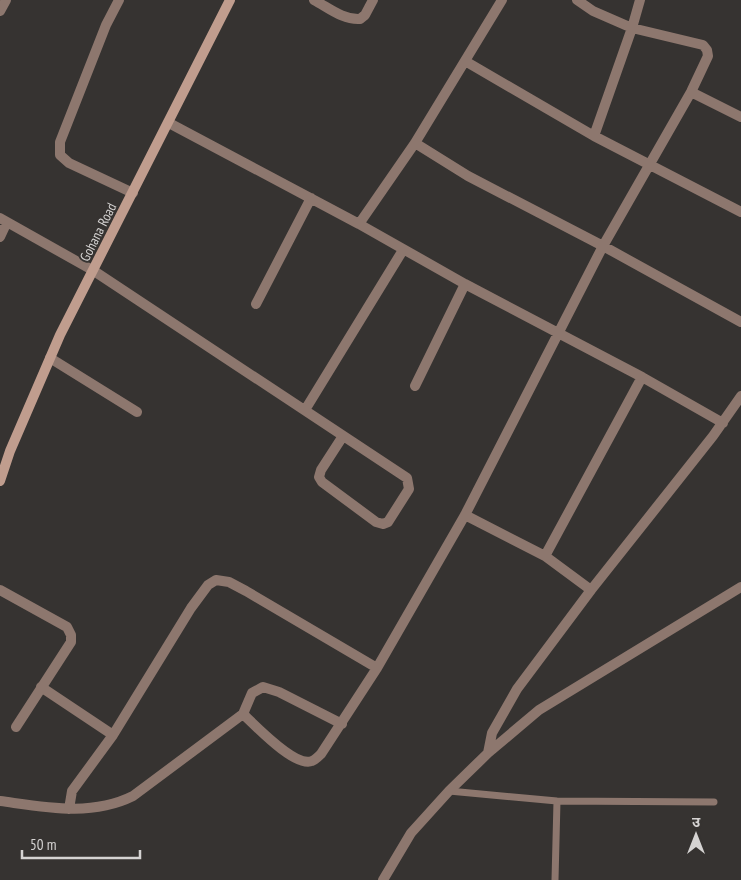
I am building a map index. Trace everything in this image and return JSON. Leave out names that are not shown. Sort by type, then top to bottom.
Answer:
[{"type":"main road","name":"Gohana Road","points":[[0,481],[10,451],[50,358],[230,0]]},
{"type":"street","points":[[0,11],[6,0]]},
{"type":"street","points":[[118,0],[106,25],[60,142],[60,155],[69,163],[133,193]]},
{"type":"street","points":[[314,0],[336,13],[355,20],[360,19],[364,15],[372,0]]},
{"type":"street","points":[[360,224],[415,143],[502,0]]},
{"type":"street","points":[[243,714],[289,754],[303,762],[312,762],[322,754],[377,668],[465,515],[603,246],[691,92],[708,56],[707,50],[703,45],[632,28],[594,11],[577,0]]},
{"type":"street","points":[[594,136],[640,0]]},
{"type":"street","points":[[466,61],[594,136],[741,212]]},
{"type":"street","points":[[691,92],[741,117]]},
{"type":"street","points":[[168,122],[360,224],[465,284],[642,377],[723,423]]},
{"type":"street","points":[[415,143],[468,176],[603,246],[741,322]]},
{"type":"street","points":[[256,304],[311,198]]},
{"type":"street","points":[[0,236],[4,220],[94,271],[407,478],[409,489],[388,522],[383,524],[376,522],[322,482],[319,477],[321,470],[343,436]]},
{"type":"street","points":[[305,410],[403,250]]},
{"type":"street","points":[[415,386],[465,284]]},
{"type":"street","points":[[50,358],[137,412]]},
{"type":"street","points":[[545,556],[642,377]]},
{"type":"street","points":[[488,752],[492,733],[517,689],[591,590],[723,423],[741,396]]},
{"type":"street","points":[[465,515],[545,556],[591,590]]},
{"type":"street","points":[[69,809],[72,791],[113,735],[191,608],[208,585],[216,580],[229,582],[246,591],[377,668]]},
{"type":"street","points":[[383,880],[410,833],[448,791],[488,752],[538,710],[741,587]]},
{"type":"street","points":[[0,590],[67,627],[70,635],[70,642],[16,727]]},
{"type":"street","points":[[41,687],[113,735]]},
{"type":"street","points":[[0,802],[69,809],[108,806],[133,796],[243,714],[252,693],[263,687],[279,692],[342,724]]},
{"type":"lane","points":[[448,791],[557,801],[714,802]]},
{"type":"lane","points":[[555,880],[557,801]]}]
